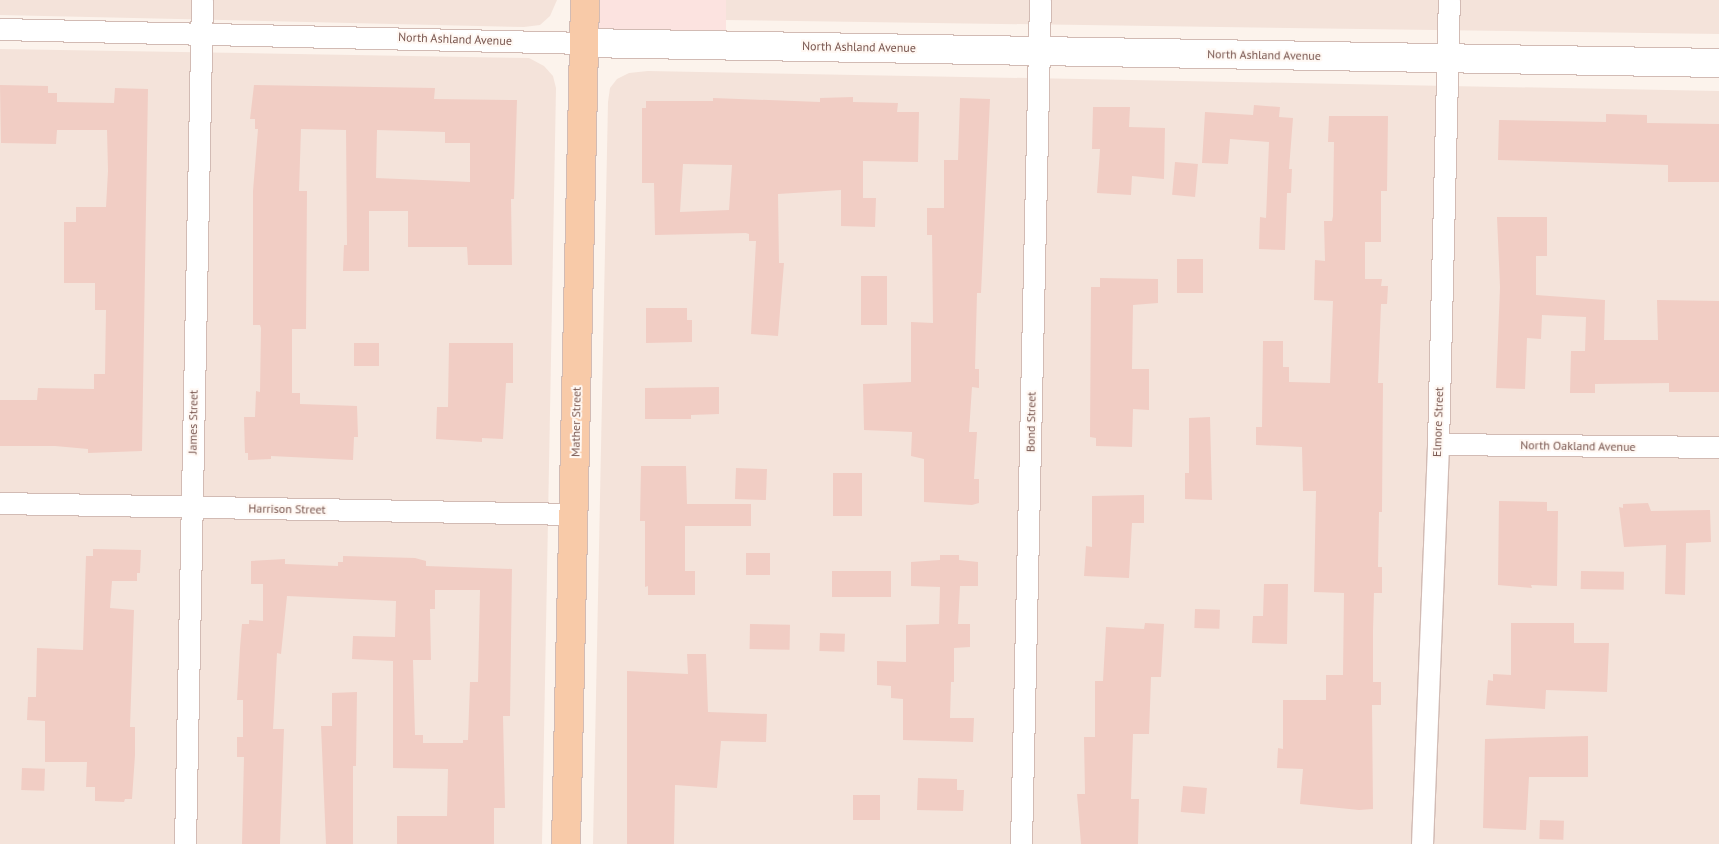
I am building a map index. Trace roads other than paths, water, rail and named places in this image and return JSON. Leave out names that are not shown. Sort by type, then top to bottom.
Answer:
[{"type":"main road","name":"Mather Street","points":[[566,844],[585,0]]},
{"type":"street","name":"James Street","points":[[185,844],[202,0]]},
{"type":"street","name":"Bond Street","points":[[1020,844],[1040,0]]},
{"type":"street","name":"Elmore Street","points":[[1422,844],[1438,444],[1449,0]]},
{"type":"street","name":"North Ashland Avenue","points":[[0,29],[584,43],[1719,62]]},
{"type":"street","name":"North Oakland Avenue","points":[[1438,444],[1719,447]]},
{"type":"street","name":"Harrison Street","points":[[0,503],[574,514]]}]
